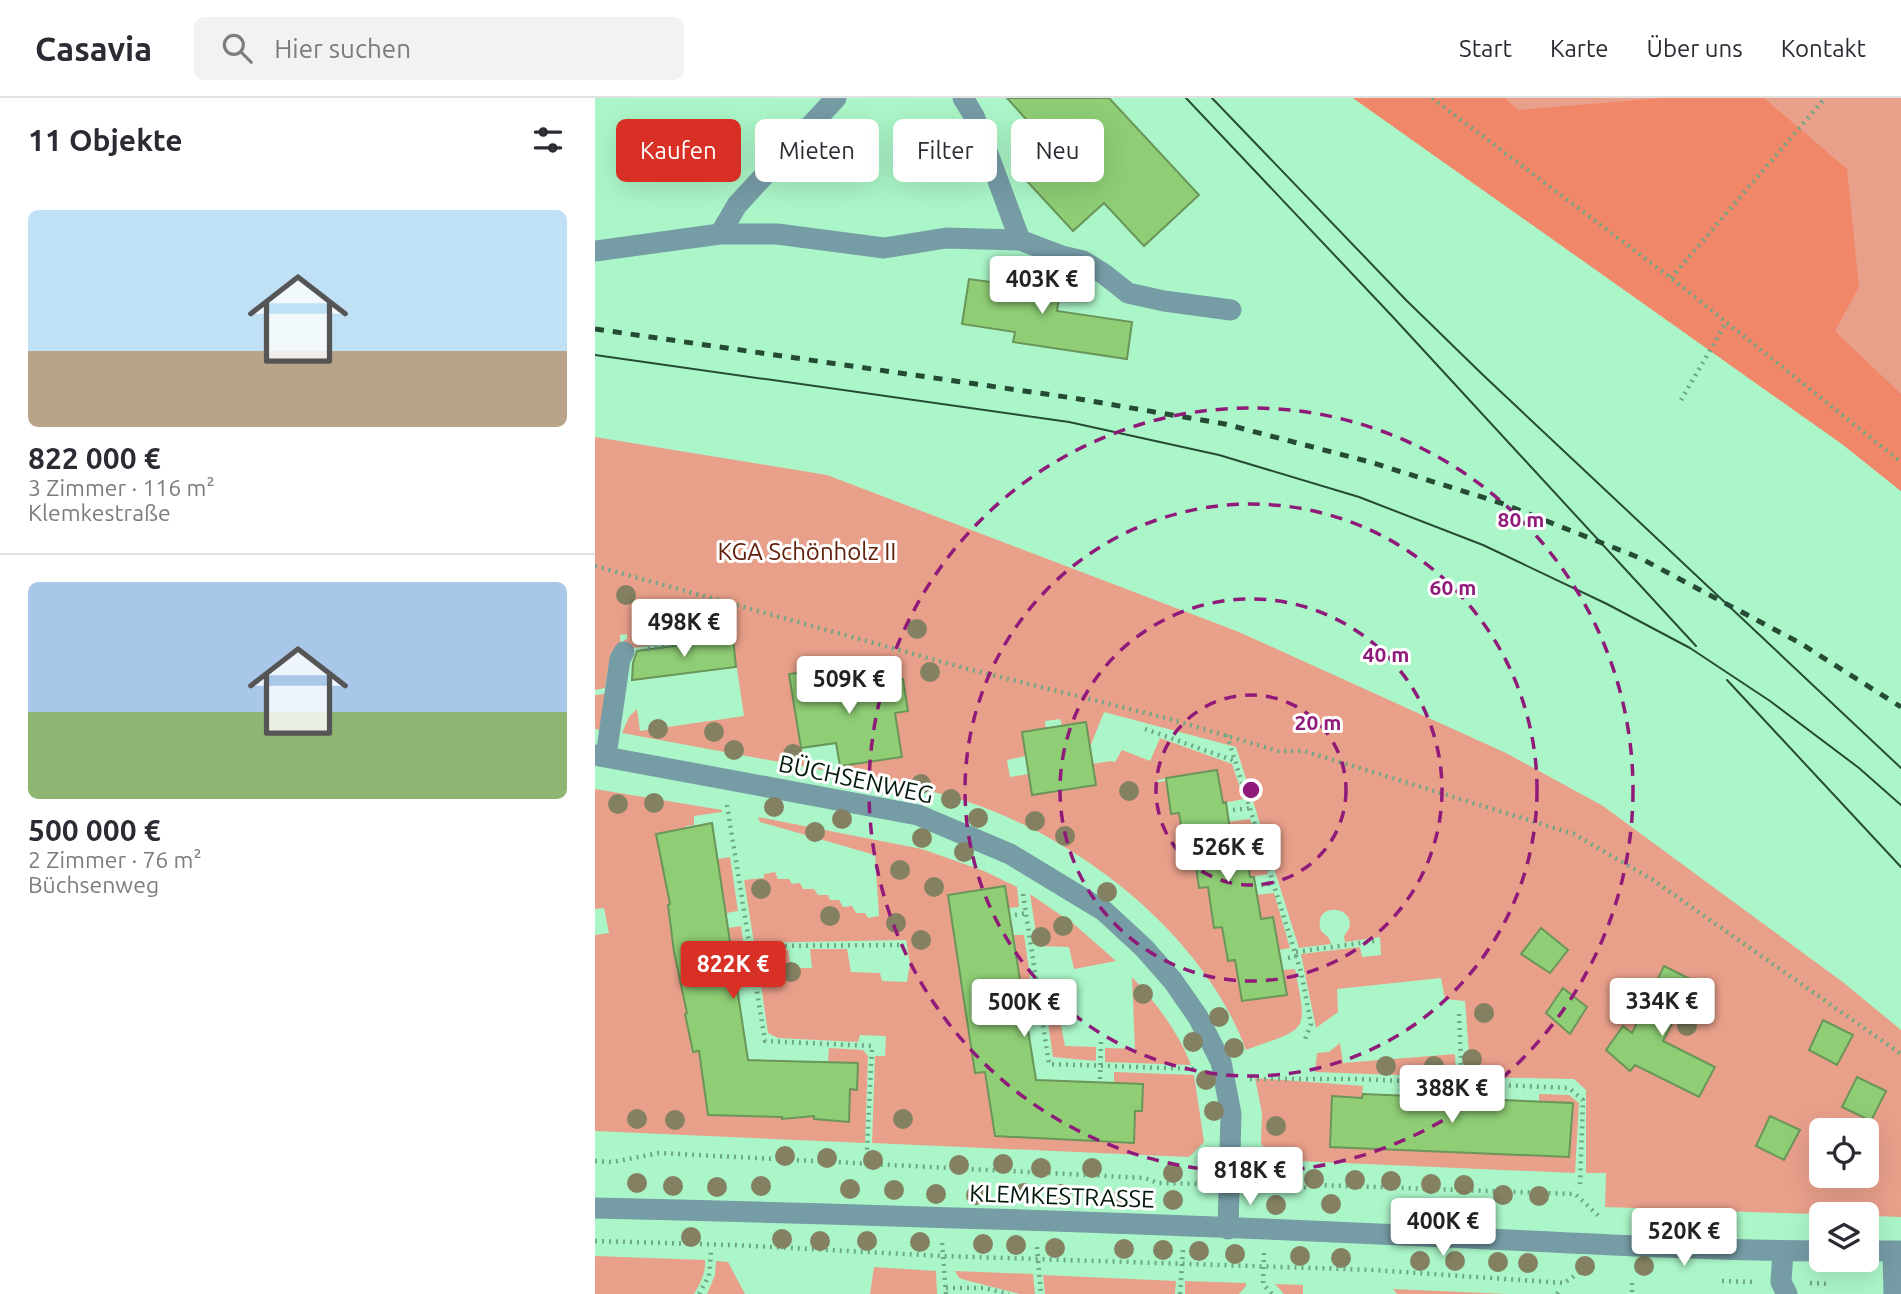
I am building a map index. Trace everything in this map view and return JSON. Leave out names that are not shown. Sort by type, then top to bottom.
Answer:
[{"type":"street","points":[[720,234],[737,205],[836,98]]},
{"type":"street","points":[[963,98],[974,116],[1020,240]]},
{"type":"street","points":[[595,251],[720,234],[777,234],[884,248],[946,238],[1020,240],[1083,261],[1128,293],[1231,310]]},
{"type":"street","points":[[601,755],[620,659],[624,652]]},
{"type":"street","name":"BÜCHSENWEG","points":[[601,755],[918,815],[1010,854],[1104,911],[1144,948],[1173,981],[1198,1017],[1221,1062],[1231,1114],[1229,1229]]},
{"type":"street","name":"KLEMKESTRASSE","points":[[595,1208],[940,1218],[1809,1251]]},
{"type":"street","points":[[1783,1251],[1781,1282],[1787,1294]]},
{"type":"street","points":[[1879,1251],[1897,1251],[1894,1294]]},
{"type":"path","points":[[1432,98],[1671,278],[1901,462]]},
{"type":"path","points":[[1671,278],[1825,98]]},
{"type":"path","points":[[1681,400],[1726,323]]},
{"type":"path","points":[[595,566],[968,669],[1227,735],[1278,751],[1304,751],[1574,834],[1653,880],[1901,1054]]},
{"type":"path","points":[[624,652],[731,637]]},
{"type":"path","points":[[1145,729],[1236,761]]},
{"type":"path","points":[[1227,735],[1296,954],[1311,1024],[1304,1042]]},
{"type":"path","points":[[727,803],[765,1041],[872,1046],[867,1150]]},
{"type":"path","points":[[1233,810],[1250,807]]},
{"type":"path","points":[[1021,882],[1049,1064],[1198,1069]]},
{"type":"path","points":[[1261,885],[1275,883]]},
{"type":"path","points":[[1015,915],[1027,913]]},
{"type":"path","points":[[1289,958],[1296,954],[1375,941]]},
{"type":"path","points":[[750,946],[901,945]]},
{"type":"path","points":[[1033,1013],[1041,1011]]},
{"type":"path","points":[[1459,1014],[1462,1083]]},
{"type":"path","points":[[1100,1079],[1101,1041]]},
{"type":"path","points":[[1247,1079],[1357,1079],[1569,1088],[1583,1100],[1580,1184]]},
{"type":"path","points":[[595,1161],[613,1162],[659,1153],[1145,1178],[1159,1183],[1302,1188],[1319,1185],[1575,1195],[1603,1220]]},
{"type":"path","points":[[940,1218],[946,1291],[984,1288],[1009,1294]]},
{"type":"path","points":[[1035,1222],[1041,1294]]},
{"type":"path","points":[[1180,1294],[1186,1227]]},
{"type":"path","points":[[1265,1230],[1263,1284],[1272,1294]]},
{"type":"path","points":[[595,1241],[943,1256],[1228,1264]]},
{"type":"path","points":[[699,1294],[709,1276],[711,1252]]},
{"type":"path","points":[[1632,1283],[1632,1294]]},
{"type":"green space","points":[[1353,98],[1901,98],[1901,491],[1842,444]]},
{"type":"green space","name":"KGA Schönholz II","points":[[595,437],[827,475],[1239,632],[1506,753],[1603,806],[1844,983],[1901,1030],[1901,1217],[1879,1216],[1879,1202],[1809,1202],[1809,1214],[1605,1207],[1606,1173],[1586,1173],[1586,1090],[1574,1079],[1467,1077],[1465,1053],[1469,1053],[1465,1001],[1445,999],[1441,978],[1337,989],[1338,1012],[1316,1028],[1301,954],[1360,947],[1362,957],[1381,955],[1380,937],[1345,942],[1349,919],[1344,913],[1330,910],[1323,914],[1320,920],[1321,931],[1331,944],[1299,948],[1236,747],[1104,712],[1090,747],[1086,722],[1062,725],[1060,719],[1045,721],[1046,728],[1022,732],[1026,756],[1007,760],[1010,777],[1029,774],[1032,795],[1095,785],[1092,764],[1115,762],[1122,750],[1150,761],[1160,738],[1232,764],[1244,799],[1223,803],[1217,770],[1157,780],[1166,781],[1171,814],[1179,813],[1186,855],[1194,854],[1199,888],[1208,887],[1214,927],[1222,927],[1227,961],[1235,960],[1242,1001],[1286,995],[1283,970],[1295,969],[1302,1006],[1299,1026],[1282,1037],[1246,1050],[1226,1006],[1198,964],[1165,926],[1126,891],[1085,860],[1040,833],[995,812],[936,792],[840,774],[840,766],[901,757],[895,713],[908,711],[843,694],[789,675],[804,763],[821,761],[823,770],[622,733],[629,717],[637,709],[640,731],[744,716],[732,635],[625,649],[624,640],[627,639],[627,634],[620,635],[621,650],[611,652],[605,688],[595,690]]},
{"type":"green space","points":[[605,694],[600,730],[595,729],[595,695]]},
{"type":"green space","points":[[595,789],[722,810],[694,816],[694,825],[686,826],[686,829],[656,834],[687,1013],[685,1014],[692,1050],[690,1052],[700,1051],[708,1115],[783,1119],[785,1115],[814,1116],[817,1120],[817,1116],[850,1089],[857,1063],[828,1062],[829,1048],[863,1050],[868,1056],[865,1143],[595,1131],[595,935],[609,933],[604,908],[595,909]]},
{"type":"green space","points":[[758,817],[922,849],[984,871],[1017,887],[1019,907],[1008,908],[948,895],[975,1073],[987,1072],[991,1109],[1070,1140],[1072,1137],[1134,1143],[1135,1111],[1142,1111],[1143,1084],[1114,1083],[1114,1072],[1194,1075],[1204,1142],[1189,1157],[872,1143],[875,1056],[885,1056],[886,1036],[860,1035],[858,1042],[778,1038],[768,1033],[756,950],[788,950],[791,968],[812,968],[810,949],[847,949],[851,972],[880,973],[882,981],[907,982],[910,963],[906,940],[754,943],[744,880],[764,878],[764,874],[775,872],[778,879],[789,879],[792,884],[800,883],[803,889],[814,889],[818,895],[828,895],[830,900],[839,900],[843,907],[852,906],[856,913],[865,913],[868,918],[879,916],[875,855],[760,822]]},
{"type":"green space","points":[[1250,819],[1268,874],[1250,877],[1245,844],[1230,846],[1227,822]]},
{"type":"green space","points":[[730,857],[738,911],[726,913],[718,859]]},
{"type":"green space","points":[[1274,893],[1290,948],[1278,950],[1259,920],[1255,895]]},
{"type":"green space","points":[[1030,894],[1075,925],[1116,961],[1074,969],[1069,947],[1038,946]]},
{"type":"green space","points":[[741,926],[749,982],[737,985],[729,928]]},
{"type":"green space","points":[[1014,935],[1024,935],[1034,1004],[1024,1006]]},
{"type":"green space","points":[[1132,977],[1166,1018],[1191,1065],[1105,1062],[1105,1048],[1135,1049]]},
{"type":"green space","points":[[1056,1000],[1065,1046],[1096,1047],[1096,1061],[1053,1057],[1045,1002]]},
{"type":"green space","points":[[1340,1043],[1343,1063],[1455,1054],[1456,1077],[1315,1072],[1317,1053],[1329,1052]]},
{"type":"green space","points":[[1255,1078],[1363,1086],[1362,1098],[1332,1096],[1330,1147],[1488,1154],[1572,1130],[1573,1103],[1539,1101],[1539,1094],[1569,1095],[1579,1103],[1575,1173],[1275,1160],[1261,1144],[1262,1113]]},
{"type":"green space","points":[[595,1256],[705,1260],[705,1265],[694,1294],[595,1294]]},
{"type":"green space","points":[[716,1261],[728,1262],[745,1294],[707,1294],[715,1275]]},
{"type":"green space","points":[[874,1267],[936,1271],[937,1294],[870,1294]]},
{"type":"green space","points":[[955,1271],[1033,1274],[1035,1294],[1020,1294],[965,1280],[959,1278]]},
{"type":"green space","points":[[1043,1275],[1176,1281],[1175,1294],[1045,1294]]},
{"type":"green space","points":[[1185,1281],[1246,1283],[1246,1286],[1239,1294],[1185,1294]]},
{"type":"green space","points":[[1275,1284],[1303,1285],[1303,1294],[1284,1294]]},
{"type":"green space","points":[[1393,1289],[1508,1294],[1397,1294]]},
{"type":"shaded area","points":[[1353,98],[1505,98],[1518,110],[1661,98],[1764,98],[1847,169],[1859,287],[1835,331],[1901,394],[1901,491],[1842,444]]},
{"type":"building","points":[[1007,98],[1109,98],[1199,195],[1144,246],[1104,203],[1073,231],[1028,182],[1104,182],[1104,119],[1026,119]]},
{"type":"building","points":[[1008,271],[1062,278],[1057,311],[1132,322],[1127,359],[1013,342],[1015,332],[962,324],[969,279],[1006,284]]},
{"type":"building","points":[[733,638],[736,667],[632,680],[637,651]]},
{"type":"building","points":[[839,667],[842,688],[903,679],[908,711],[895,713],[902,757],[840,766],[836,743],[801,748],[789,674]]},
{"type":"building","points":[[1086,722],[1096,785],[1032,795],[1022,732]]},
{"type":"building","points":[[1217,770],[1223,803],[1226,802],[1232,845],[1245,844],[1261,919],[1273,917],[1287,995],[1242,1001],[1235,960],[1228,961],[1222,927],[1214,928],[1208,887],[1199,888],[1194,854],[1186,856],[1179,813],[1171,814],[1166,778]]},
{"type":"building","points":[[712,823],[748,1060],[858,1063],[857,1090],[850,1089],[849,1122],[814,1119],[814,1116],[782,1119],[708,1115],[699,1051],[693,1052],[685,1014],[687,1013],[674,952],[670,904],[656,834]]},
{"type":"building","points":[[1005,886],[1036,1080],[1143,1084],[1142,1111],[1135,1111],[1134,1143],[995,1136],[985,1072],[975,1073],[948,895]]},
{"type":"building","points":[[1541,928],[1568,950],[1550,973],[1521,954]]},
{"type":"building","points":[[1664,966],[1694,981],[1663,1041],[1715,1067],[1699,1097],[1635,1065],[1630,1071],[1606,1050],[1623,1026],[1632,1033]]},
{"type":"building","points":[[1563,988],[1587,1007],[1570,1034],[1546,1013]]},
{"type":"building","points":[[1823,1020],[1853,1035],[1837,1065],[1809,1050]]},
{"type":"building","points":[[1857,1077],[1886,1091],[1872,1118],[1865,1118],[1842,1107]]},
{"type":"building","points":[[1363,1094],[1573,1103],[1569,1157],[1330,1147],[1332,1096],[1362,1098]]},
{"type":"building","points":[[1770,1116],[1800,1130],[1784,1160],[1756,1146]]},
{"type":"tram line","points":[[1186,98],[1392,316],[1696,646]]},
{"type":"tram line","points":[[1212,98],[1407,301],[1483,375],[1901,768]]},
{"type":"tram line","points":[[595,355],[1069,422],[1219,455],[1359,497],[1483,545],[1607,604],[1690,648],[1770,701],[1859,768],[1901,805]]},
{"type":"tram line","points":[[1727,680],[1901,867]]},
{"type":"railway","points":[[595,329],[1073,398],[1225,424],[1370,462],[1501,503],[1640,558],[1800,643],[1901,707]]}]
